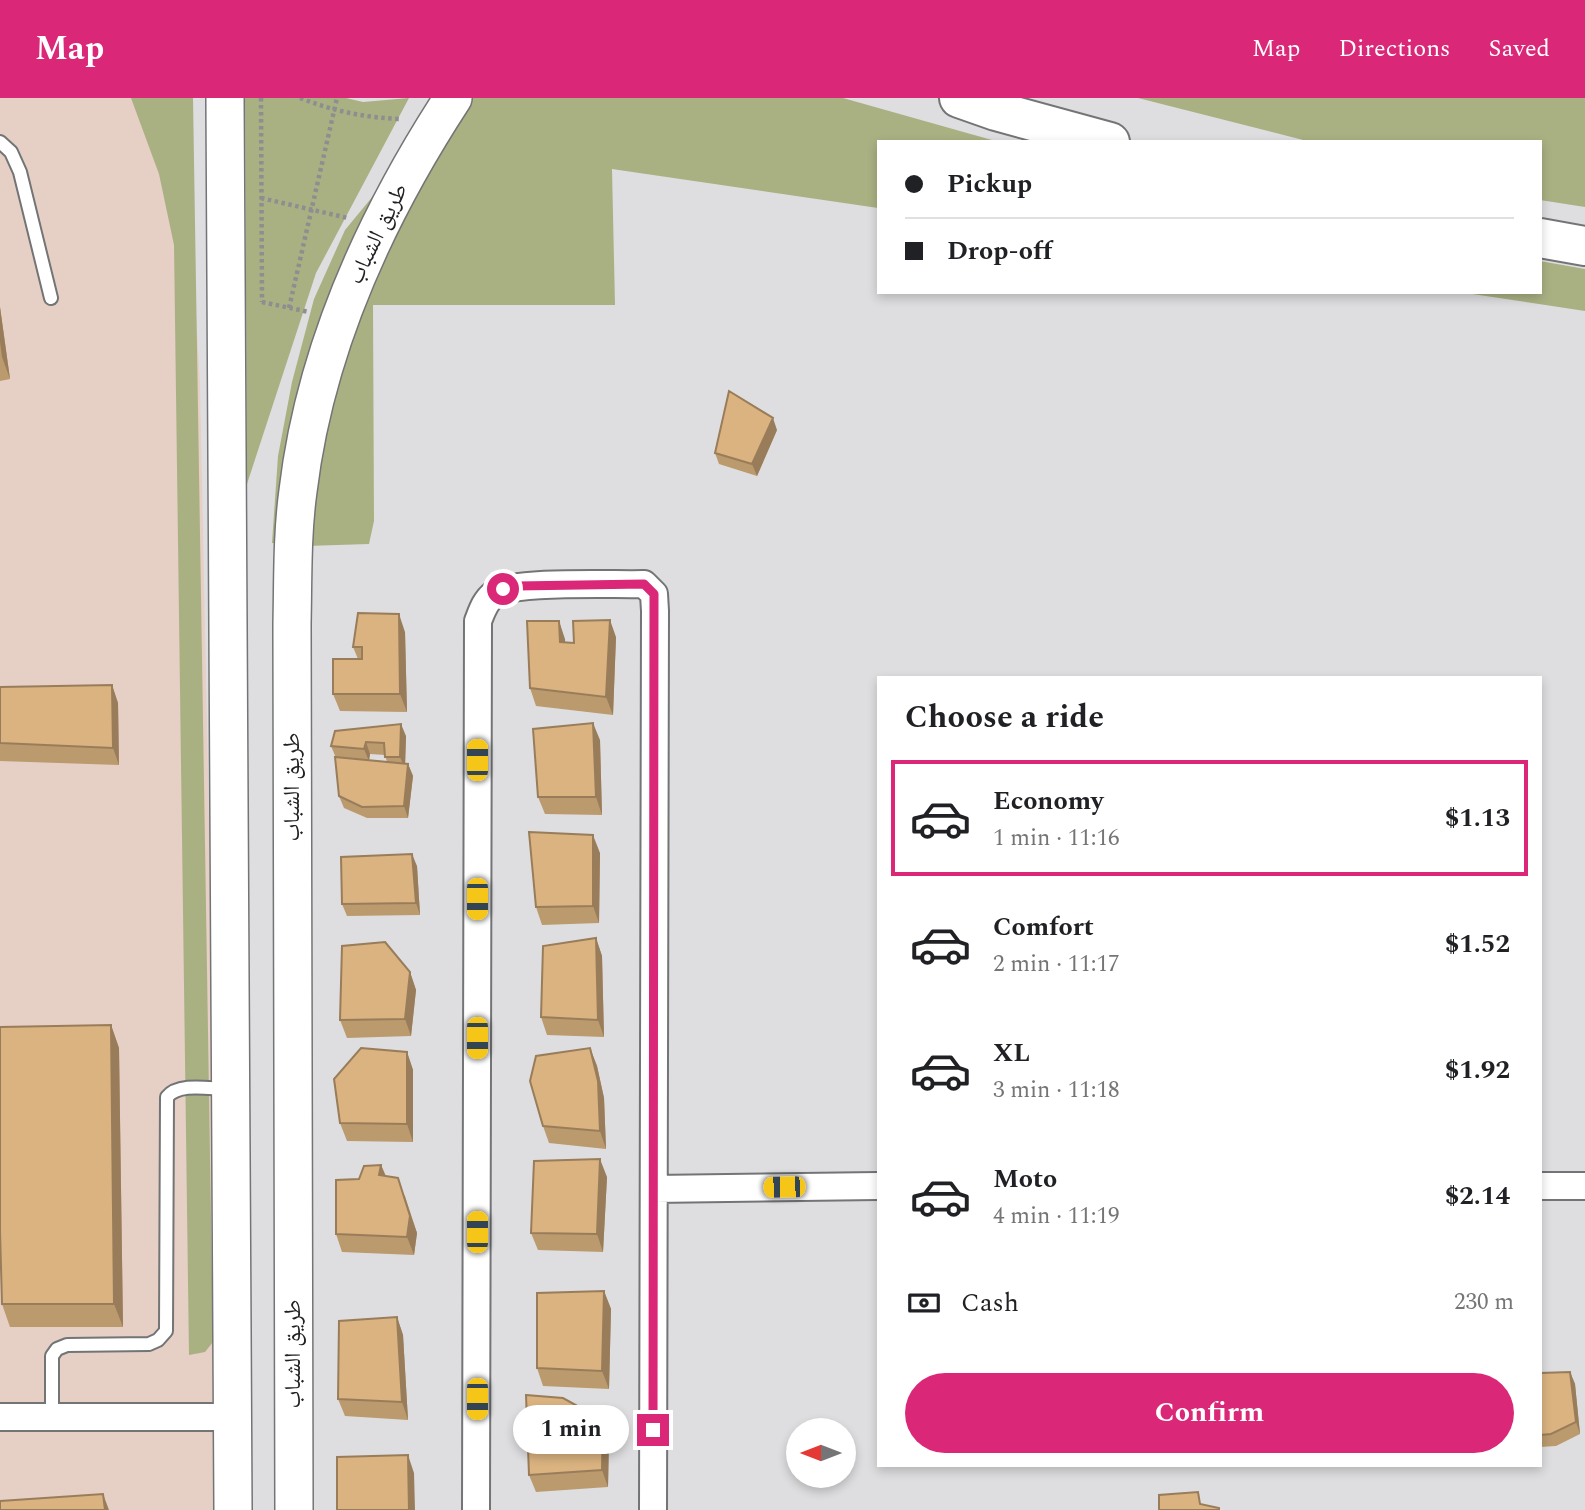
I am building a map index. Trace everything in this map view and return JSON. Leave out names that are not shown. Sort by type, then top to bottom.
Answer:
[{"type":"highway","points":[[959,98],[1103,140]]},
{"type":"highway","points":[[1542,238],[1585,246]]},
{"type":"main road","points":[[225,98],[233,1510]]},
{"type":"main road","name":"طريق الشباب","points":[[294,1510],[292,754],[294,553],[298,491],[311,419],[340,318],[380,225],[412,165],[453,98]]},
{"type":"street","points":[[476,1510],[478,621],[486,602],[494,594],[517,586],[644,584],[654,594],[653,1510]]},
{"type":"street","points":[[654,1189],[877,1186]]},
{"type":"street","points":[[1542,1186],[1585,1186]]},
{"type":"street","points":[[0,1417],[233,1417]]},
{"type":"lane","points":[[0,142],[11,152],[20,172],[51,298]]},
{"type":"lane","points":[[52,1417],[52,1356],[57,1349],[66,1345],[149,1345],[166,1331],[166,1103],[171,1092],[179,1089],[231,1089]]},
{"type":"path","points":[[261,98],[262,302]]},
{"type":"path","points":[[300,98],[334,111],[372,118],[411,119]]},
{"type":"path","points":[[289,308],[337,98]]},
{"type":"path","points":[[226,190],[380,225]]},
{"type":"path","points":[[227,295],[340,318]]},
{"type":"shaded area","points":[[0,98],[184,98],[200,384],[221,1510],[0,1510]]},
{"type":"green space","points":[[131,98],[193,98],[213,1342],[205,1352],[189,1355],[174,245],[159,174]]},
{"type":"green space","points":[[245,98],[346,98],[363,102],[409,98],[316,273],[247,484]]},
{"type":"green space","points":[[472,98],[843,98],[992,140],[877,140],[877,208],[612,169],[615,305],[373,305],[374,521],[369,544],[306,546],[272,543],[278,456],[292,382],[314,299],[345,230],[435,121]]},
{"type":"green space","points":[[1138,98],[1585,98],[1585,207],[1542,200],[1542,140],[1303,140]]},
{"type":"green space","points":[[1542,261],[1585,269],[1585,311],[1472,294],[1542,294]]},
{"type":"building","points":[[729,391],[773,418],[752,464],[715,453]]},
{"type":"building","points":[[358,613],[399,614],[400,694],[333,694],[333,659],[362,659],[362,647],[353,647]]},
{"type":"building","points":[[610,620],[606,697],[530,688],[527,621],[559,621],[560,642],[574,643],[573,621]]},
{"type":"building","points":[[112,685],[113,748],[0,743],[0,687]]},
{"type":"building","points":[[593,723],[596,797],[538,797],[533,729]]},
{"type":"building","points":[[401,724],[400,757],[385,757],[384,743],[366,742],[364,749],[331,746],[335,731]]},
{"type":"building","points":[[335,757],[408,764],[404,806],[362,807],[339,796]]},
{"type":"building","points":[[529,832],[593,835],[593,906],[536,907]]},
{"type":"building","points":[[412,854],[416,903],[342,904],[341,857]]},
{"type":"building","points":[[596,938],[598,1020],[541,1017],[543,946]]},
{"type":"building","points":[[385,942],[410,972],[405,1019],[340,1020],[342,946]]},
{"type":"building","points":[[111,1025],[114,1304],[2,1304],[0,1027]]},
{"type":"building","points":[[361,1048],[407,1052],[407,1124],[340,1123],[334,1079]]},
{"type":"building","points":[[590,1048],[598,1081],[600,1131],[543,1126],[530,1081],[536,1056]]},
{"type":"building","points":[[600,1159],[597,1234],[531,1233],[534,1161]]},
{"type":"building","points":[[381,1165],[379,1175],[398,1178],[410,1216],[407,1237],[336,1234],[336,1180],[359,1179],[364,1166]]},
{"type":"building","points":[[604,1291],[602,1371],[537,1368],[537,1293]]},
{"type":"building","points":[[397,1317],[402,1402],[338,1399],[339,1321]]},
{"type":"building","points":[[1570,1372],[1576,1422],[1551,1434],[1542,1435],[1542,1373]]},
{"type":"building","points":[[526,1395],[563,1398],[603,1420],[602,1470],[529,1475]]},
{"type":"building","points":[[408,1455],[409,1510],[337,1510],[337,1457]]},
{"type":"building","points":[[1198,1492],[1200,1504],[1219,1510],[1159,1510],[1159,1495]]},
{"type":"building","points":[[103,1494],[105,1510],[0,1510],[0,1501]]},
{"type":"route","points":[[503,589],[517,586],[644,584],[650,587],[654,594],[653,1430]]}]
